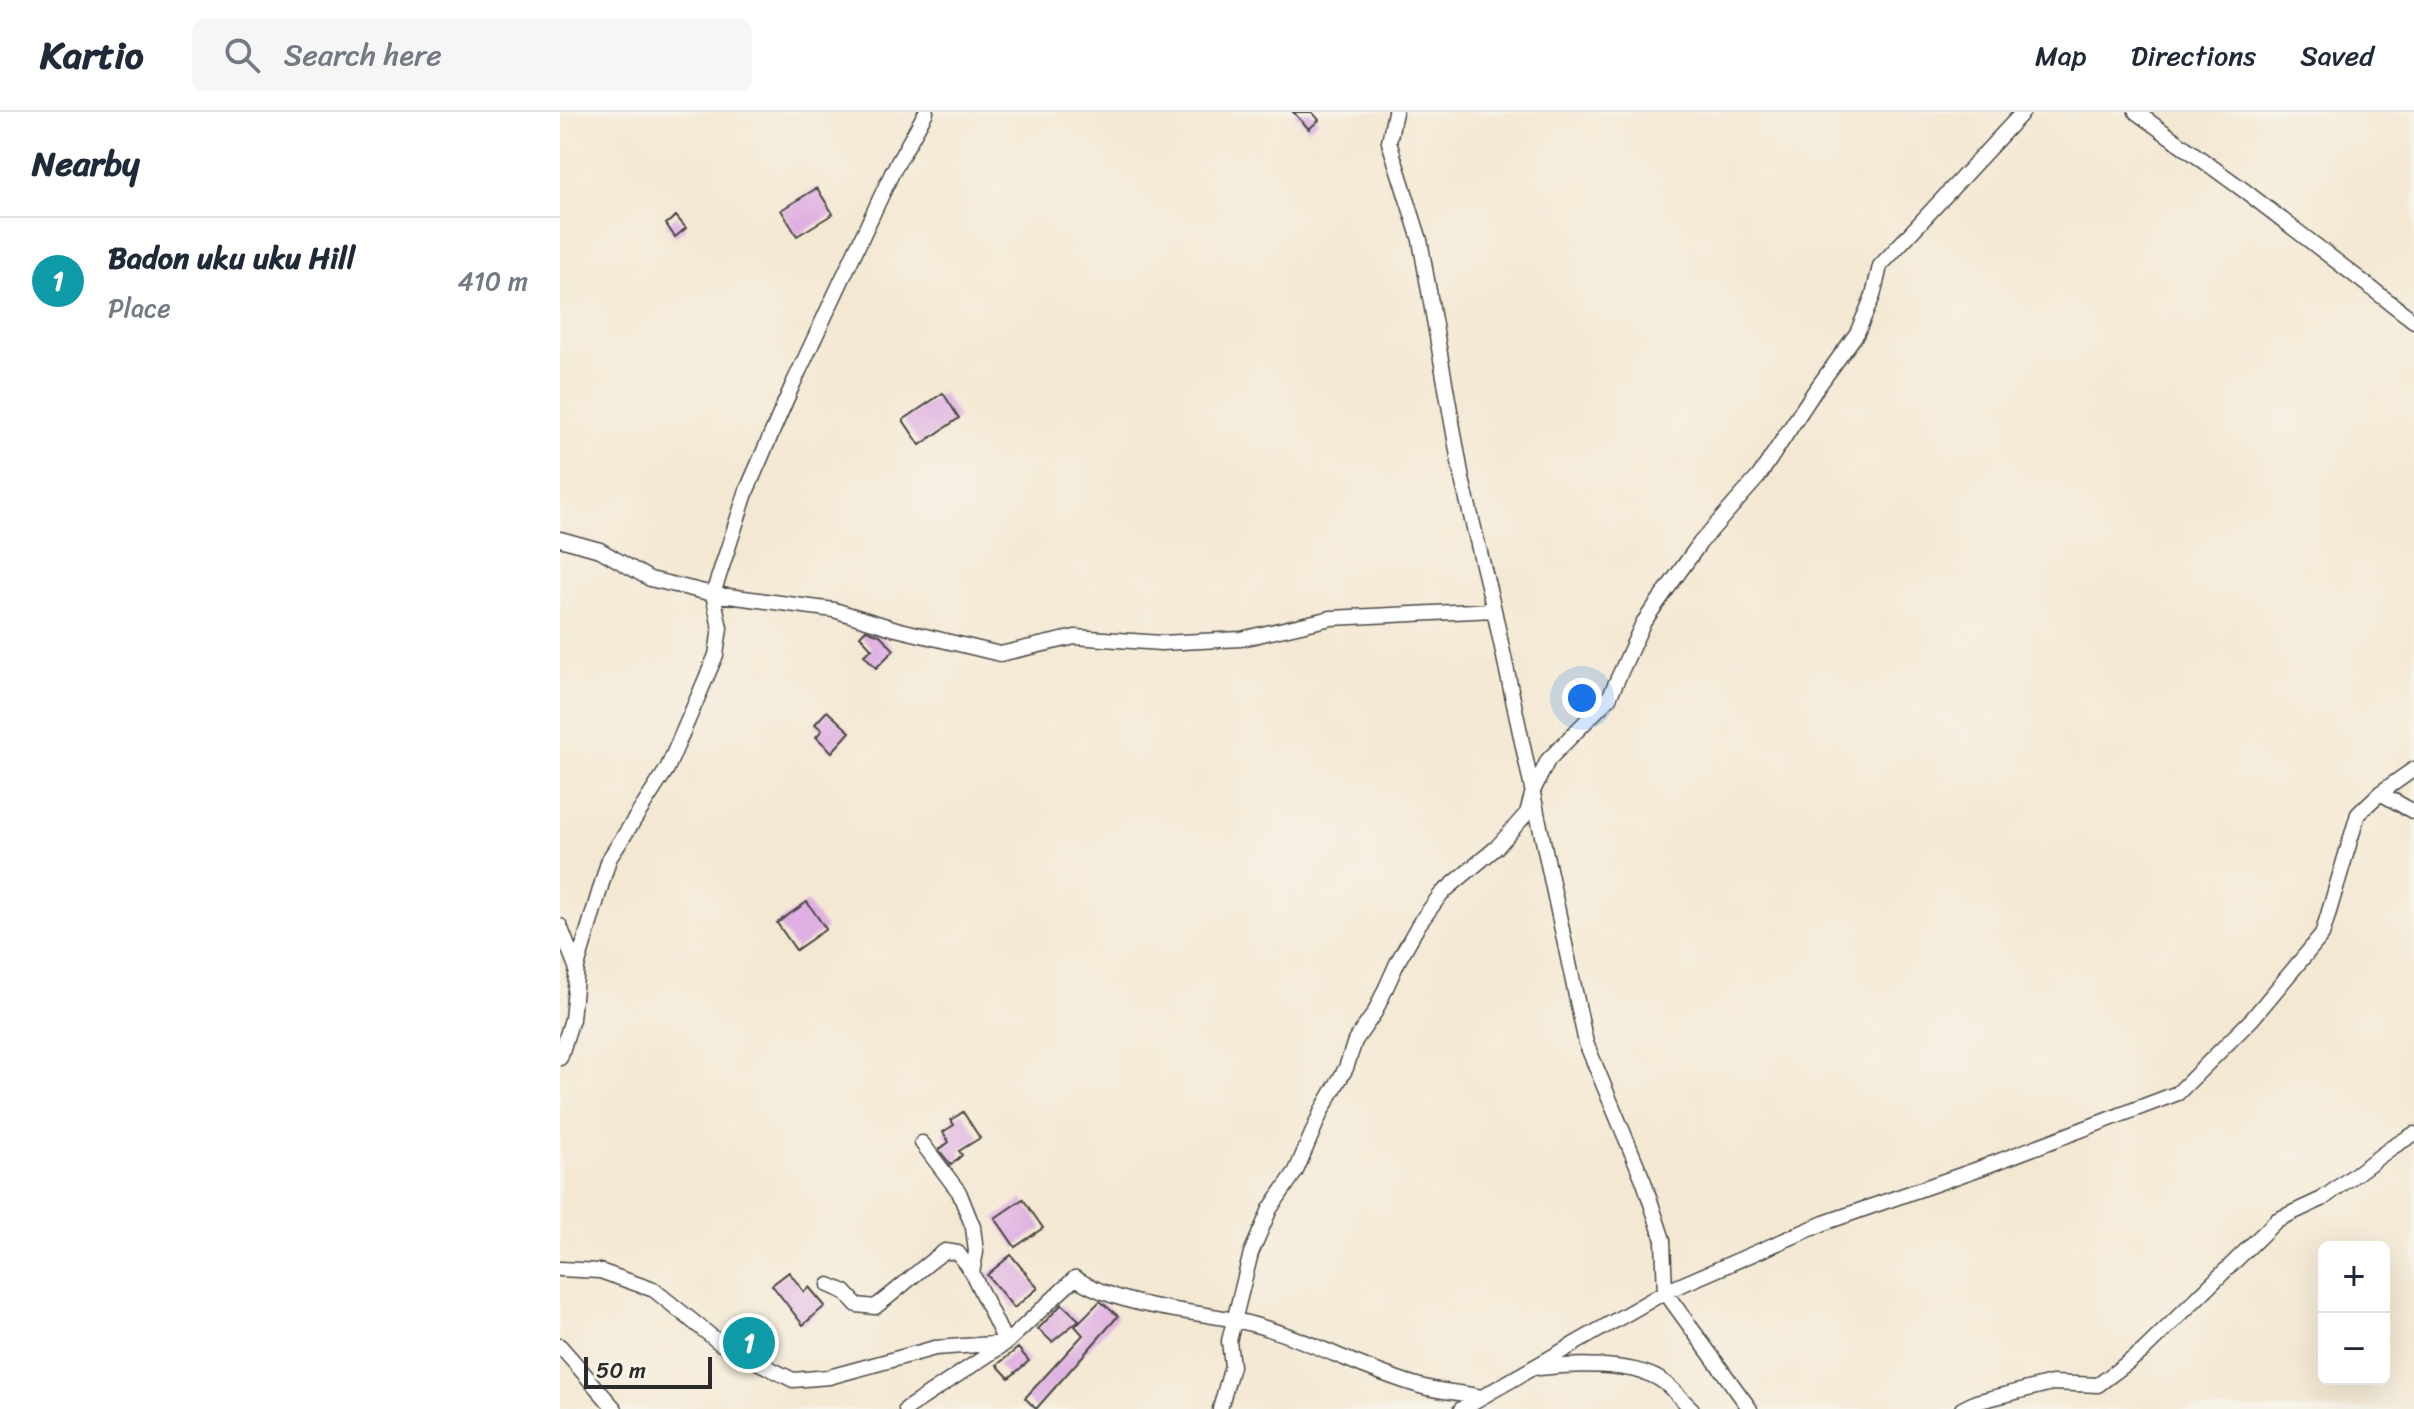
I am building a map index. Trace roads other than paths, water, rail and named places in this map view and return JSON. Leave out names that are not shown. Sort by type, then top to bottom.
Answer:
[{"type":"street","points":[[560,1058],[572,1019],[577,967],[609,859],[667,769],[716,655],[720,628],[713,594],[747,490],[892,173],[926,112]]},
{"type":"street","points":[[1395,112],[1389,142],[1420,240],[1462,479],[1494,610],[1586,1043],[1644,1182],[1663,1240],[1665,1292],[1750,1409]]},
{"type":"street","points":[[1220,1409],[1232,1366],[1229,1341],[1251,1253],[1270,1209],[1296,1171],[1322,1110],[1346,1068],[1355,1041],[1375,1012],[1419,924],[1441,894],[1497,847],[1527,813],[1533,791],[1548,760],[1609,698],[1643,623],[1700,543],[1759,476],[1857,333],[1873,296],[1880,266],[2023,112]]},
{"type":"street","points":[[2136,112],[2414,321]]},
{"type":"street","points":[[560,539],[600,550],[650,579],[713,594],[834,610],[896,629],[1000,654],[1075,637],[1161,643],[1241,639],[1331,618],[1494,610]]},
{"type":"street","points":[[906,1409],[1006,1343],[1075,1278],[1096,1291],[1124,1299],[1180,1313],[1235,1320],[1296,1338],[1466,1405],[1665,1292],[1824,1223],[2178,1093],[2252,1019],[2322,935],[2358,814],[2380,793],[2414,769]]},
{"type":"street","points":[[2380,793],[2414,812]]},
{"type":"street","points":[[560,926],[577,967]]},
{"type":"street","points":[[1962,1409],[1976,1402],[2052,1383],[2098,1385],[2143,1351],[2277,1220],[2322,1199],[2414,1134]]},
{"type":"street","points":[[922,1143],[959,1192],[973,1227],[976,1252],[972,1273]]},
{"type":"street","points":[[829,1285],[845,1292],[857,1305],[875,1307],[919,1268],[945,1251],[958,1253],[972,1273],[1006,1343]]},
{"type":"street","points":[[560,1269],[600,1271],[654,1290],[721,1344],[793,1380],[829,1377],[935,1348],[1006,1343]]},
{"type":"street","points":[[560,1346],[615,1409]]},
{"type":"street","points":[[1527,1370],[1569,1364],[1621,1368],[1659,1379],[1692,1409]]},
{"type":"place","name":"Badon uku uku Hill","points":[[749,1343]]}]
